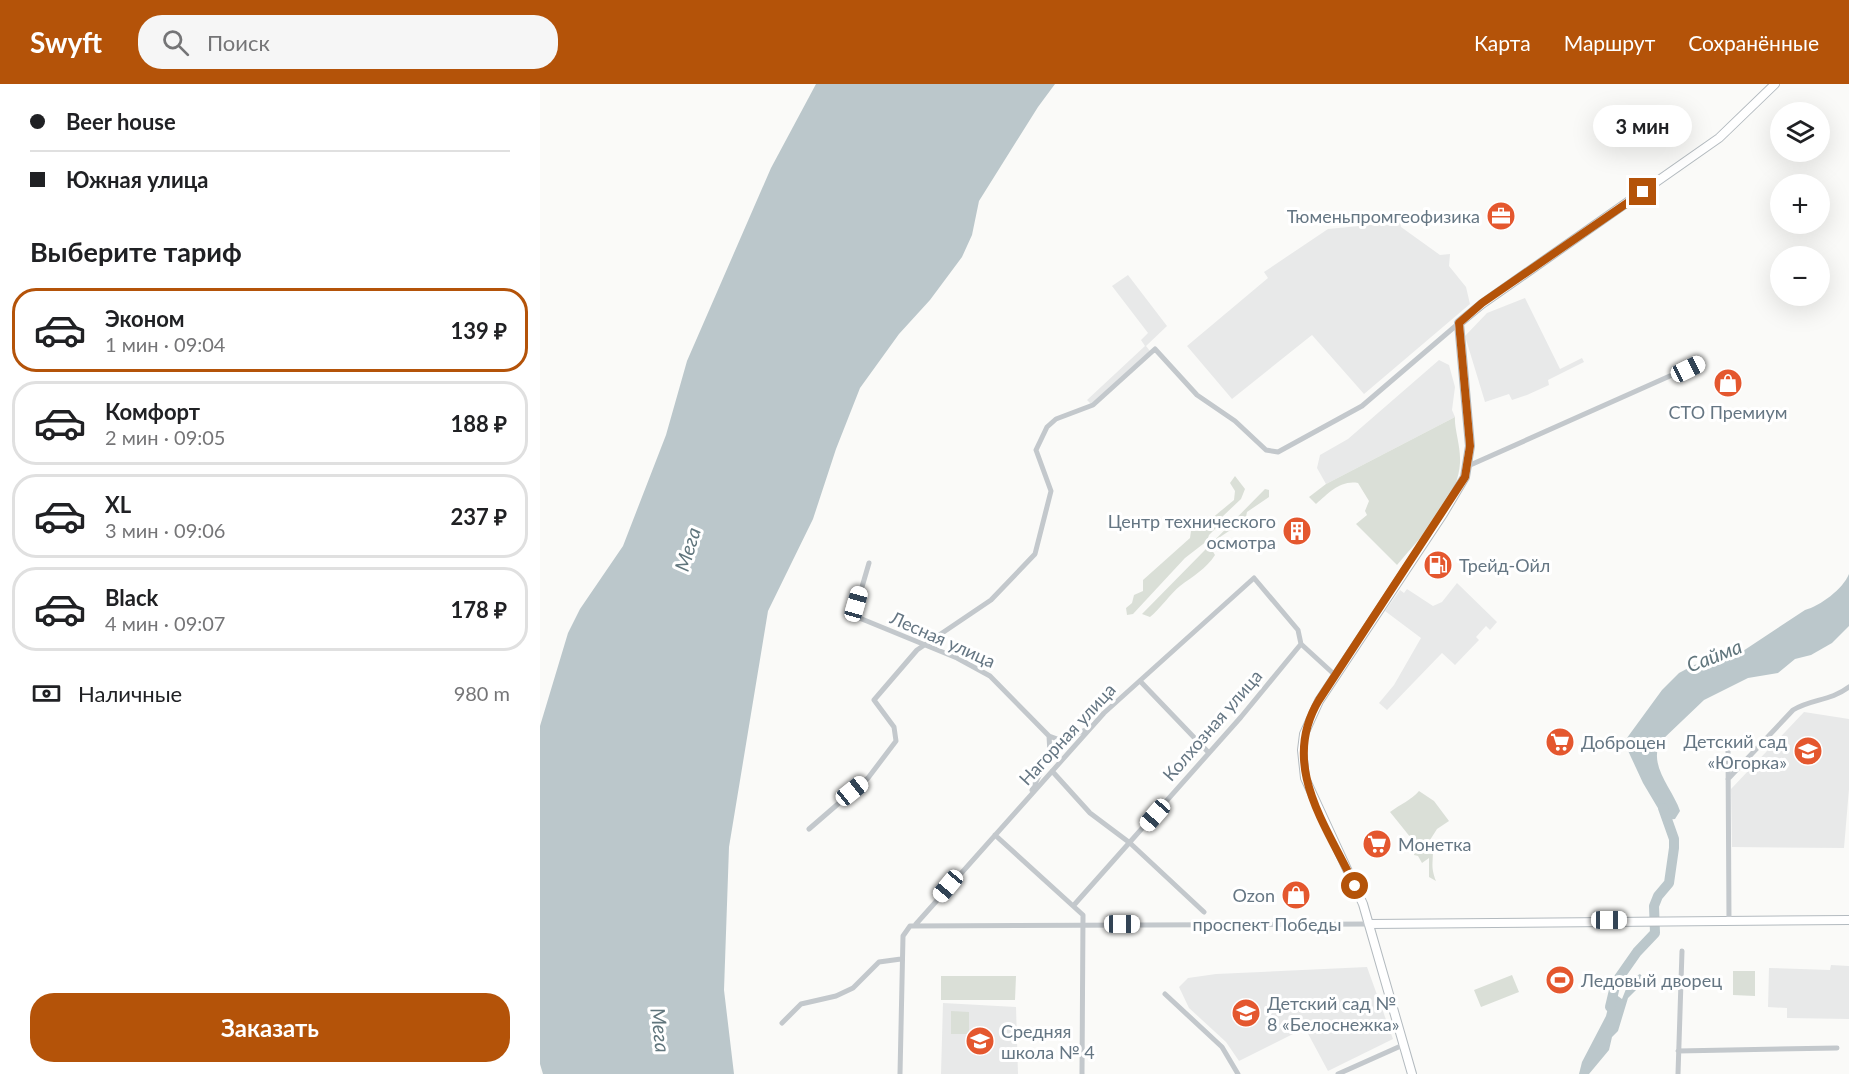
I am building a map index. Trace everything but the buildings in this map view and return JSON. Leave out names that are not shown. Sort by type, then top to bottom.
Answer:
[{"type":"street","points":[[809,829],[868,778],[896,741],[894,727],[874,700],[925,645],[991,600],[1035,554],[1052,491],[1036,450],[1047,427],[1056,419],[1093,405],[1155,349],[1197,395],[1235,421],[1263,448],[1275,453],[1362,406],[1482,303],[1719,138],[1775,84]]},
{"type":"street","points":[[1412,1074],[1369,924],[1355,886],[1309,788],[1303,760],[1306,726],[1336,676],[1448,506],[1468,466],[1469,431],[1459,323]]},
{"type":"street","points":[[1468,466],[1699,363]]},
{"type":"street","name":"Лесная улица","points":[[868,563],[856,604],[857,617],[925,645],[994,678],[1049,736]]},
{"type":"street","name":"Нагорная улица","points":[[916,924],[1091,728],[1254,578],[1299,630],[1301,644]]},
{"type":"street","points":[[1301,644],[1336,676]]},
{"type":"street","name":"Колхозная улица","points":[[1074,905],[1209,753],[1301,644]]},
{"type":"street","points":[[1140,681],[1209,753]]},
{"type":"street","points":[[1728,778],[1793,710],[1804,704],[1817,703],[1849,687]]},
{"type":"street","points":[[1026,801],[1046,764],[1051,746],[1049,736],[1067,739],[1091,728]]},
{"type":"street","points":[[1728,750],[1729,920],[1849,920]]},
{"type":"street","points":[[1052,771],[1090,813],[1130,843],[1204,912]]},
{"type":"street","points":[[995,835],[1083,915],[1082,1074]]},
{"type":"street","name":"проспект Победы","points":[[901,960],[903,936],[906,929],[916,924],[1369,924],[1729,920]]},
{"type":"street","points":[[1678,1074],[1682,951]]},
{"type":"street","points":[[782,1023],[801,1004],[836,996],[853,988],[879,962],[901,960],[900,1074]]},
{"type":"street","points":[[1165,994],[1222,1047],[1238,1074]]},
{"type":"street","points":[[1338,1074],[1403,1045]]},
{"type":"street","points":[[1678,1051],[1837,1048]]},
{"type":"shaded area","points":[[1400,222],[1401,227],[1440,255],[1450,254],[1449,266],[1466,287],[1470,304],[1364,394],[1312,335],[1232,399],[1187,346],[1268,278],[1264,272],[1328,229]]},
{"type":"shaded area","points":[[1128,275],[1167,326],[1146,346],[1150,351],[1091,404],[1087,400],[1145,346],[1141,340],[1148,333],[1112,286]]},
{"type":"shaded area","points":[[1525,298],[1560,369],[1582,358],[1584,362],[1548,380],[1549,385],[1527,395],[1512,400],[1509,394],[1485,402],[1465,336],[1487,313]]},
{"type":"shaded area","points":[[1439,360],[1449,365],[1455,387],[1452,410],[1455,417],[1326,484],[1317,468],[1320,455],[1348,439]]},
{"type":"shaded area","points":[[1455,417],[1460,463],[1453,491],[1427,530],[1397,565],[1356,524],[1367,515],[1365,511],[1369,501],[1358,483],[1340,485],[1316,504],[1309,497],[1326,484]]},
{"type":"shaded area","points":[[1235,476],[1245,489],[1241,499],[1222,517],[1222,522],[1209,535],[1207,541],[1185,558],[1133,614],[1127,615],[1126,608],[1132,603],[1134,595],[1143,591],[1143,580],[1190,538],[1191,531],[1205,523],[1204,519],[1211,519],[1234,500],[1235,491],[1230,483]]},
{"type":"shaded area","points":[[1265,489],[1269,490],[1269,497],[1247,512],[1244,527],[1238,525],[1217,539],[1212,550],[1215,555],[1208,564],[1177,589],[1150,617],[1142,614]]},
{"type":"shaded area","points":[[1457,583],[1497,622],[1490,630],[1486,626],[1476,637],[1479,640],[1455,665],[1442,653],[1387,710],[1379,703],[1394,685],[1421,638],[1385,611],[1400,590],[1404,593],[1407,589],[1433,606],[1442,602]]},
{"type":"shaded area","name":"Детский сад «Югорка»","points":[[1804,712],[1849,719],[1849,789],[1844,848],[1732,847],[1731,789]]},
{"type":"shaded area","points":[[1419,791],[1434,801],[1449,821],[1437,829],[1430,840],[1436,881],[1429,877],[1429,858],[1422,863],[1418,856],[1414,855],[1415,843],[1390,812]]},
{"type":"shaded area","points":[[1831,965],[1849,966],[1849,1019],[1787,1018],[1787,1008],[1768,1007],[1769,968],[1830,970]]},
{"type":"shaded area","points":[[1367,967],[1393,1039],[1328,1071],[1305,1028],[1239,1061],[1226,1042],[1189,1008],[1179,987],[1188,978],[1216,974]]},
{"type":"shaded area","points":[[1733,971],[1755,971],[1755,996],[1733,995]]},
{"type":"shaded area","points":[[1512,975],[1519,992],[1481,1007],[1474,990]]},
{"type":"shaded area","points":[[941,976],[1016,976],[1015,1000],[941,1000]]},
{"type":"shaded area","name":"Средняя школа № 4","points":[[943,1003],[1016,1007],[1018,1074],[941,1074]]},
{"type":"shaded area","points":[[951,1011],[969,1012],[969,1034],[951,1034]]},
{"type":"water","name":"Мега","points":[[816,84],[1055,84],[979,201],[972,235],[962,257],[930,300],[899,334],[860,388],[836,449],[813,519],[768,611],[729,847],[724,990],[734,1074],[543,1074],[540,1064],[540,726],[568,633],[580,609],[623,546],[666,435],[687,361],[771,168]]},
{"type":"water","points":[[1849,574],[1849,626],[1832,643],[1811,655],[1795,659],[1778,673],[1748,678],[1704,700],[1661,741],[1657,759],[1659,768],[1680,811],[1675,819],[1665,820],[1643,783],[1624,742],[1662,690],[1679,673],[1694,665],[1743,651],[1805,610],[1824,601],[1842,585]]},
{"type":"water","points":[[1640,974],[1642,976],[1638,988],[1628,998],[1618,1031],[1612,1037],[1609,1050],[1589,1074],[1579,1074],[1582,1062],[1606,1016],[1611,996],[1615,994],[1622,999],[1630,979]]},
{"type":"waterway","name":"Сайма","points":[[1610,1007],[1616,982],[1637,952],[1655,933],[1654,906],[1658,896],[1669,883],[1674,839],[1663,808]]},
{"type":"place","name":"Тюменьпромгеофизика","points":[[1501,216]]},
{"type":"place","name":"СТО Премиум","points":[[1728,383]]},
{"type":"place","name":"Центр технического осмотра","points":[[1297,531]]},
{"type":"place","name":"Трейд-Ойл","points":[[1438,565]]},
{"type":"place","name":"Доброцен","points":[[1560,742]]},
{"type":"place","name":"Детский сад «Югорка»","points":[[1808,751]]},
{"type":"place","name":"Монетка","points":[[1377,844]]},
{"type":"place","name":"Ozon","points":[[1296,895]]},
{"type":"place","name":"Ледовый дворец","points":[[1560,980]]},
{"type":"place","name":"Детский сад № 8 «Белоснежка»","points":[[1246,1013]]},
{"type":"place","name":"Средняя школа № 4","points":[[980,1041]]},
{"type":"route","points":[[1355,886],[1324,824],[1305,778],[1302,742],[1309,718],[1319,700],[1443,514],[1465,477],[1470,446],[1459,344],[1459,323],[1482,303],[1643,192]]}]
